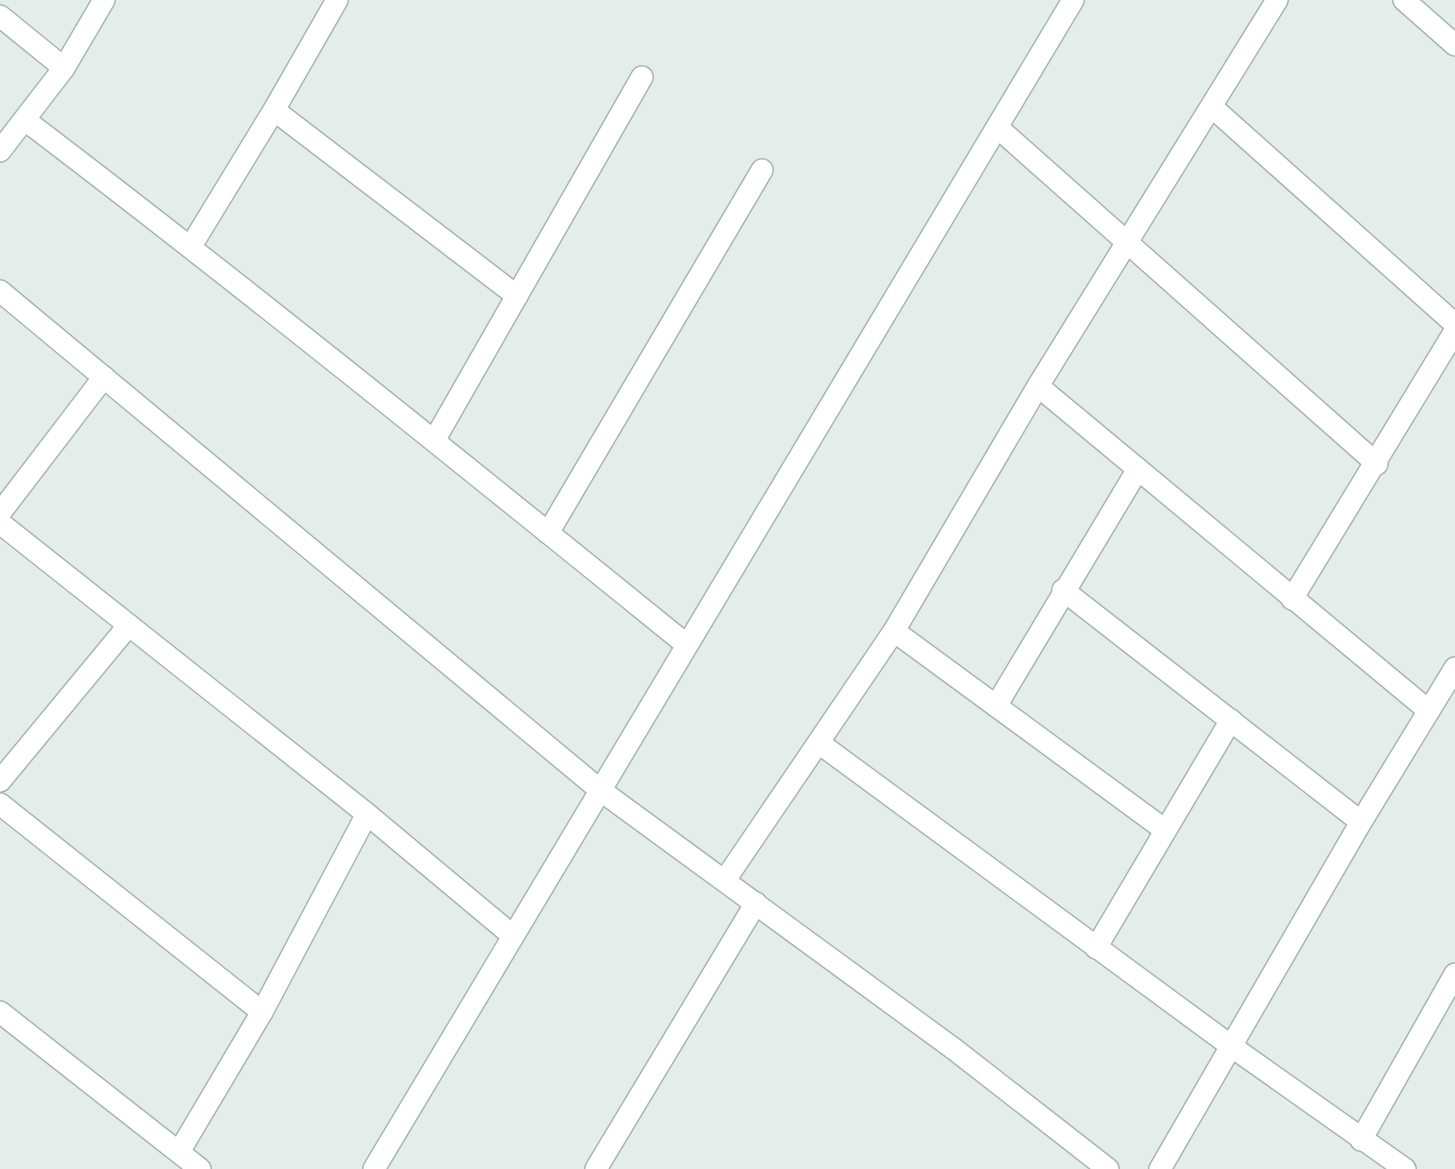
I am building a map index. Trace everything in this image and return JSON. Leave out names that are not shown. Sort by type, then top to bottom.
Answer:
[{"type":"street","points":[[0,151],[64,68],[104,0]]},
{"type":"street","points":[[191,246],[337,0]]},
{"type":"street","points":[[374,1169],[1073,0]]},
{"type":"street","points":[[725,880],[894,631],[1038,386],[1277,0]]},
{"type":"street","points":[[1404,0],[1455,45]]},
{"type":"street","points":[[0,16],[64,68]]},
{"type":"street","points":[[435,439],[642,77]]},
{"type":"street","points":[[1212,107],[1455,324]]},
{"type":"street","points":[[274,110],[517,296]]},
{"type":"street","points":[[25,120],[191,246],[435,439],[687,645]]},
{"type":"street","points":[[997,127],[1377,464]]},
{"type":"street","points":[[548,533],[762,170]]},
{"type":"street","points":[[0,291],[600,790],[954,1049],[1108,1169]]},
{"type":"street","points":[[1292,599],[1377,464],[1455,331]]},
{"type":"street","points":[[0,513],[104,377]]},
{"type":"street","points":[[1038,386],[1429,711]]},
{"type":"street","points":[[996,706],[1063,590],[1138,469]]},
{"type":"street","points":[[0,523],[366,814],[513,936]]},
{"type":"street","points":[[1063,590],[1361,822]]},
{"type":"street","points":[[0,781],[129,625]]},
{"type":"street","points":[[894,631],[1165,830]]},
{"type":"street","points":[[1160,1169],[1361,822],[1455,668]]},
{"type":"street","points":[[1096,948],[1231,720]]},
{"type":"street","points":[[820,743],[1096,948],[1405,1169]]},
{"type":"street","points":[[0,804],[262,1012]]},
{"type":"street","points":[[179,1152],[262,1012],[366,814]]},
{"type":"street","points":[[596,1169],[756,903]]},
{"type":"street","points":[[1361,1140],[1455,974]]},
{"type":"street","points":[[0,1012],[200,1169]]}]
